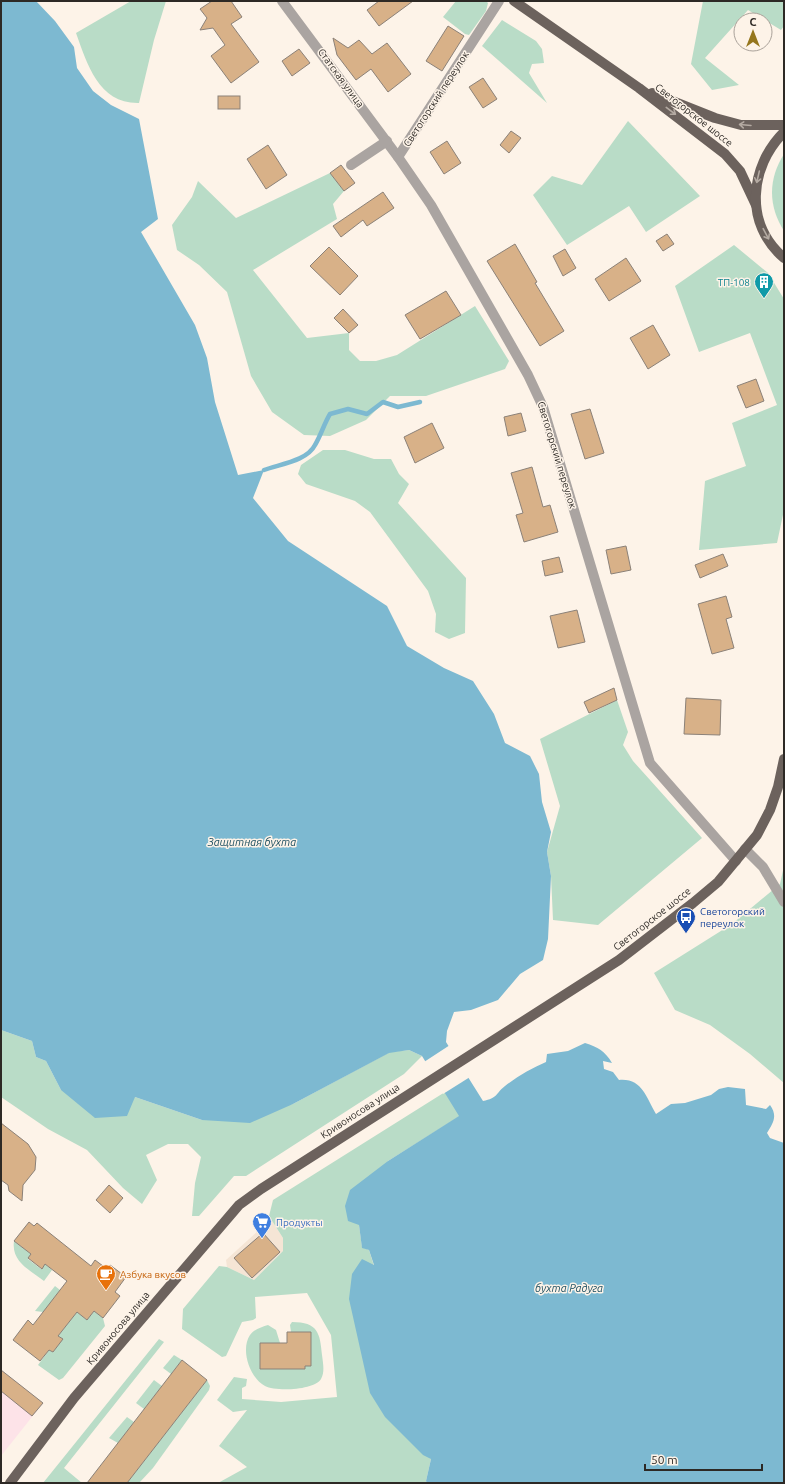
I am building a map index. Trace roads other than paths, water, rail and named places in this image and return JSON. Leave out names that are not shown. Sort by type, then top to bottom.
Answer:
[{"type":"main road","name":"Светогорское шоссе","points":[[514,1],[640,88],[725,154],[740,171],[756,205]]},
{"type":"main road","name":"Светогорское шоссе","points":[[640,88],[714,118],[741,125],[784,124]]},
{"type":"main road","points":[[784,132],[768,151],[762,162],[756,190],[756,205],[764,233],[772,245],[784,258]]},
{"type":"main road","name":"Светогорское шоссе","points":[[414,1090],[619,960],[718,882],[757,835],[770,810],[778,787],[784,759]]},
{"type":"main road","name":"Кривоносова улица","points":[[10,1483],[74,1398],[239,1205],[261,1189],[414,1090]]},
{"type":"street","name":"Статская улица","points":[[282,1],[398,157]]},
{"type":"street","name":"Светогорский переулок","points":[[499,1],[398,157],[431,205],[525,369],[543,407],[650,763],[736,861]]},
{"type":"street","points":[[351,165],[387,141]]},
{"type":"street","points":[[745,849],[763,867],[784,902]]},
{"type":"water","name":"Защитная бухта","points":[[1,1],[36,1],[55,21],[74,47],[77,68],[93,91],[111,105],[139,119],[158,219],[141,232],[195,325],[207,358],[215,402],[238,475],[264,470],[253,498],[288,541],[387,606],[407,646],[444,668],[473,681],[494,714],[505,743],[530,756],[539,774],[542,802],[551,832],[547,852],[551,876],[548,939],[543,960],[520,974],[498,1000],[471,1010],[454,1012],[447,1031],[446,1042],[483,1101],[494,1097],[515,1079],[546,1062],[547,1054],[568,1051],[585,1043],[594,1046],[607,1055],[612,1063],[603,1061],[604,1069],[613,1072],[619,1080],[627,1080],[638,1085],[646,1095],[656,1114],[671,1104],[685,1103],[711,1095],[719,1089],[728,1087],[745,1089],[746,1105],[766,1109],[770,1105],[774,1113],[774,1119],[767,1133],[770,1138],[784,1143],[784,1483],[427,1483],[426,1481],[431,1459],[423,1455],[385,1417],[370,1393],[349,1299],[352,1274],[362,1259],[374,1265],[369,1250],[362,1248],[359,1225],[348,1221],[345,1206],[350,1190],[388,1161],[459,1116],[422,1056],[409,1050],[389,1053],[293,1104],[250,1123],[202,1120],[135,1097],[127,1116],[95,1118],[61,1090],[46,1061],[36,1057],[32,1041],[1,1030]]},
{"type":"waterway","points":[[264,470],[306,455],[317,441],[330,414],[348,409],[367,414],[383,402],[398,407],[420,402]]},
{"type":"place","name":"ТП-108","points":[[764,299]]},
{"type":"place","name":"Светогорский переулок","points":[[686,934]]},
{"type":"place","name":"Продукты","points":[[262,1239]]},
{"type":"place","name":"Азбука вкусов","points":[[106,1291]]},
{"type":"water label","name":"бухта Радуга","points":[[569,1288]]}]
